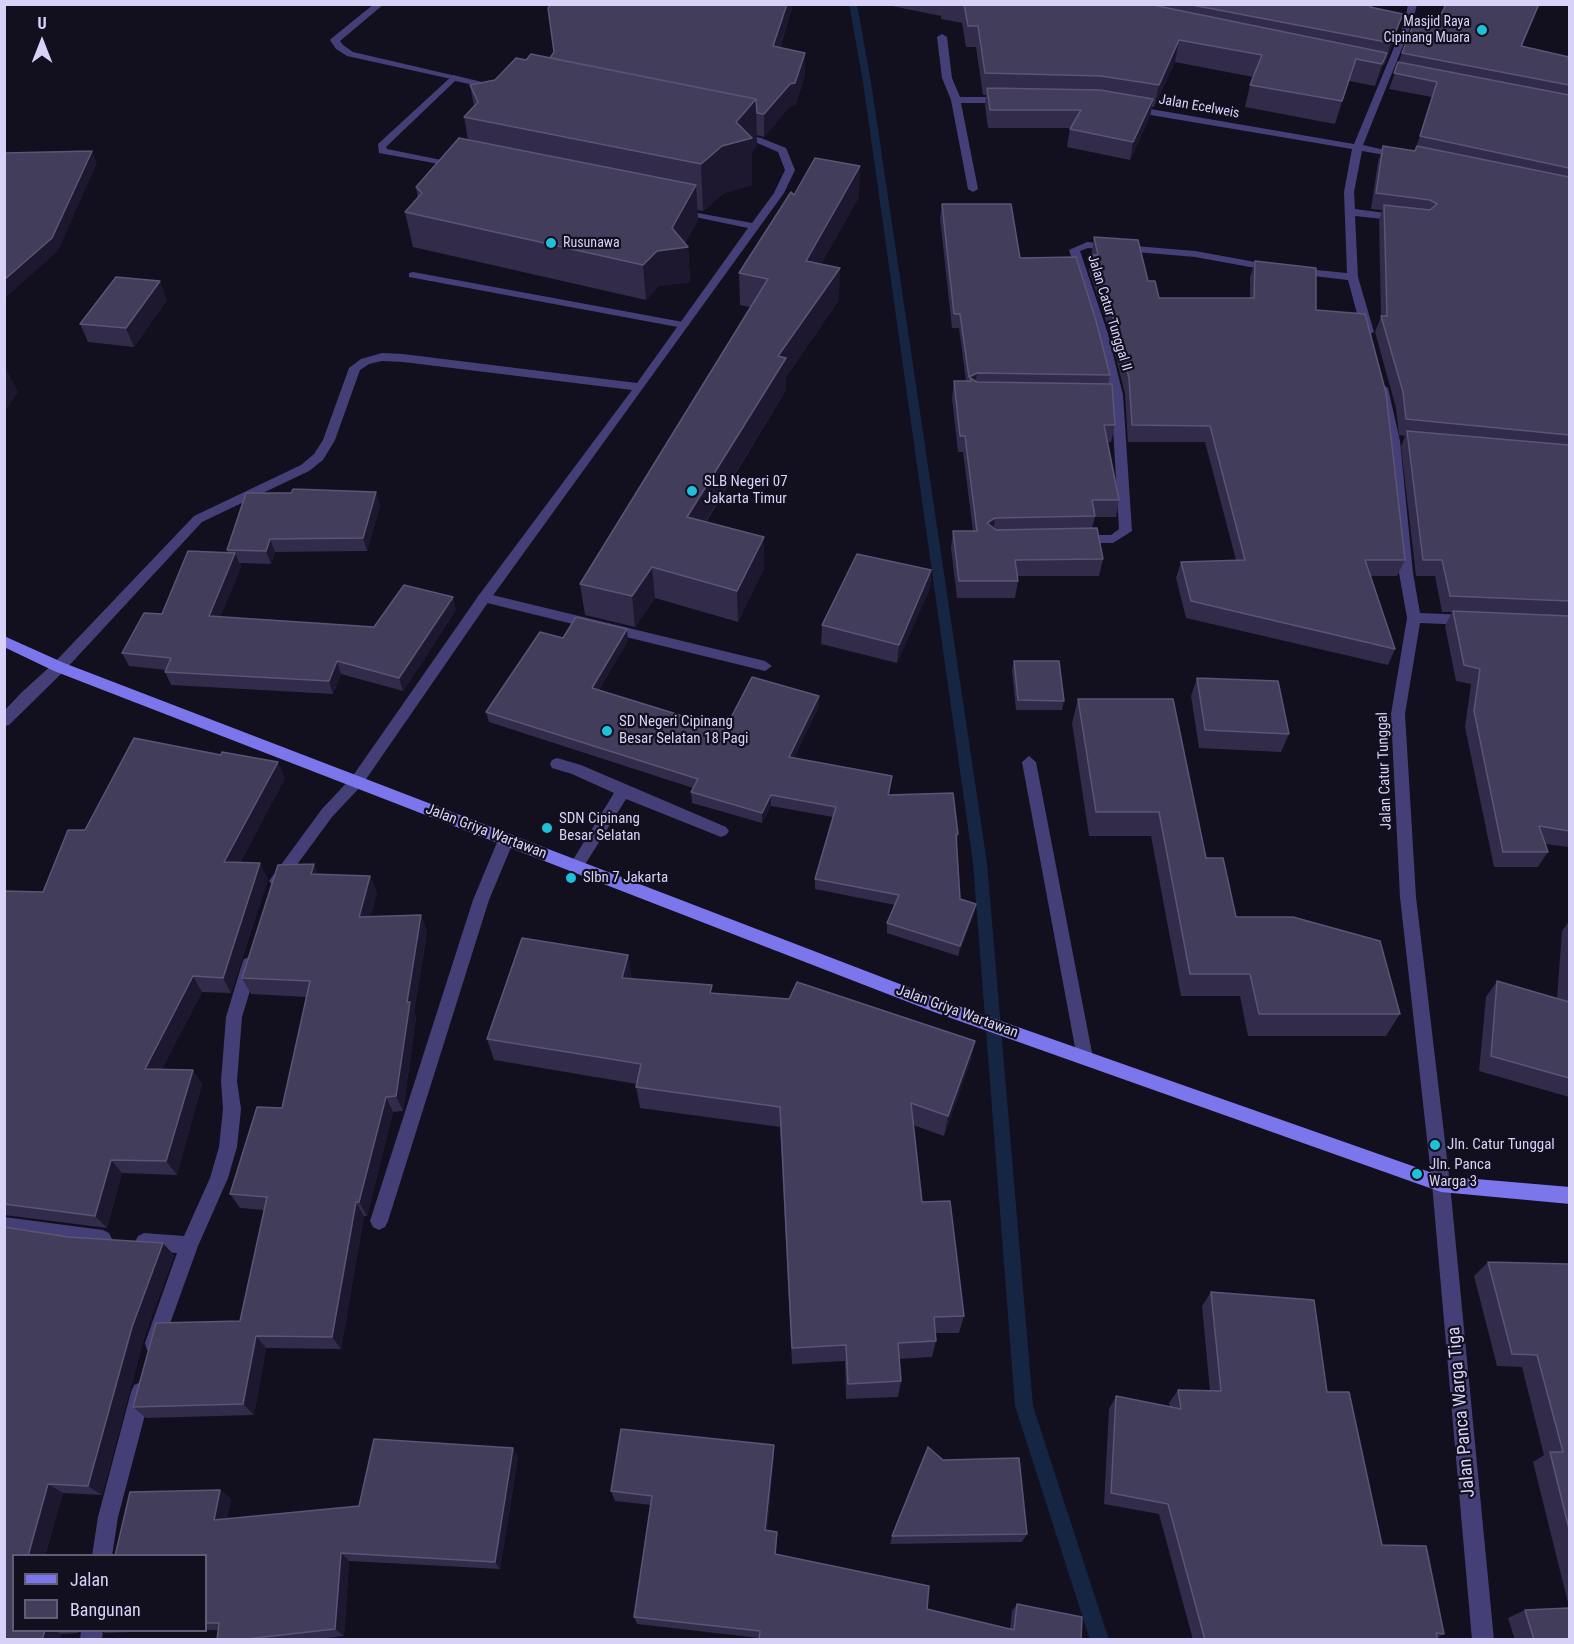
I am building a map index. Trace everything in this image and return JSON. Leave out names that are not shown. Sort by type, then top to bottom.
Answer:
[{"type":"street","points":[[380,4],[335,40],[339,47],[350,54],[508,88]]},
{"type":"street","points":[[1371,343],[1353,277],[1349,192],[1358,146],[1384,72],[1413,4]]},
{"type":"street","points":[[942,37],[947,78],[956,100],[973,189]]},
{"type":"street","points":[[1384,72],[1400,75]]},
{"type":"street","points":[[453,78],[381,146],[383,151],[464,167]]},
{"type":"street","points":[[956,100],[1016,100]]},
{"type":"street","name":"Jalan Ecelweis","points":[[1120,107],[1358,146],[1414,158]]},
{"type":"street","points":[[271,898],[278,878],[300,847],[357,781],[484,598],[640,387],[753,226],[779,194],[790,170],[782,150],[758,140],[723,133]]},
{"type":"street","points":[[672,210],[753,226]]},
{"type":"street","points":[[1350,212],[1414,220]]},
{"type":"street","name":"Jalan Catur Tunggal II","points":[[1065,540],[1113,539],[1126,531],[1102,334],[1074,250],[1080,246],[1195,254],[1273,268],[1353,277]]},
{"type":"street","points":[[413,275],[683,325]]},
{"type":"street","points":[[4,721],[59,667],[198,519],[304,468],[319,457],[356,368],[365,361],[382,357],[403,358],[640,387]]},
{"type":"street","name":"Jalan Catur Tunggal","points":[[1379,376],[1399,441],[1406,573],[1414,618],[1398,714],[1408,897],[1441,1184]]},
{"type":"street","points":[[484,598],[765,666]]},
{"type":"street","points":[[1414,618],[1482,621]]},
{"type":"street","name":"Jalan Griya Wartawan","points":[[4,641],[59,667],[506,840],[940,1007],[1061,1050],[1441,1184],[1569,1196]]},
{"type":"street","points":[[1029,762],[1085,1058]]},
{"type":"street","points":[[557,764],[576,769],[623,791],[722,831]]},
{"type":"street","points":[[576,867],[623,791]]},
{"type":"street","points":[[379,1221],[481,900],[506,840]]},
{"type":"street","points":[[102,1554],[108,1517],[147,1367],[189,1245],[219,1178],[228,1147],[232,1109],[229,1081],[234,1017],[254,950]]},
{"type":"street","name":"Jalan Panca Warga Tiga","points":[[1441,1184],[1483,1640]]},
{"type":"street","points":[[4,1226],[81,1238],[189,1245]]},
{"type":"building","points":[[552,4],[787,4],[773,46],[805,53],[795,83],[790,84],[764,114],[757,113],[756,99],[550,58],[554,52],[548,8]]},
{"type":"building","points":[[964,4],[1148,4],[1387,53],[1382,64],[1356,59],[1342,101],[1250,85],[1262,55],[1179,40],[1159,85],[1101,76],[985,73],[978,26],[968,26]]},
{"type":"building","points":[[1187,4],[1371,4],[1370,7],[1403,14],[1391,43]]},
{"type":"building","points":[[1446,4],[1539,4],[1521,46],[1569,57],[1569,85],[1402,53],[1414,23],[1435,27]]},
{"type":"building","points":[[531,54],[756,99],[736,122],[752,138],[722,146],[701,164],[464,117],[478,102],[470,85],[495,80],[516,58],[526,60]]},
{"type":"building","points":[[1398,62],[1569,95],[1569,168],[1420,136],[1437,82],[1394,73]]},
{"type":"building","points":[[987,88],[1100,90],[1153,99],[1133,142],[1070,129],[1081,110],[990,110]]},
{"type":"building","points":[[459,138],[696,185],[672,228],[688,247],[657,251],[643,265],[405,212],[422,193],[416,187]]},
{"type":"building","points":[[1383,146],[1415,151],[1417,146],[1569,177],[1569,435],[1406,419],[1403,392],[1381,316],[1387,316],[1384,205],[1430,210],[1437,204],[1430,200],[1376,193]]},
{"type":"building","points":[[92,151],[52,238],[4,280],[4,153]]},
{"type":"building","points":[[815,158],[860,166],[806,261],[840,268],[778,356],[786,358],[687,517],[764,537],[737,591],[652,567],[632,596],[580,584],[768,279],[739,273],[791,192],[794,195]]},
{"type":"building","points":[[942,204],[1011,204],[1020,258],[1076,257],[1110,375],[977,373],[969,377],[960,314],[954,314]]},
{"type":"building","points":[[1094,237],[1138,240],[1148,281],[1155,281],[1159,298],[1254,298],[1255,261],[1316,268],[1316,310],[1365,314],[1386,393],[1405,560],[1365,560],[1395,649],[1191,601],[1181,562],[1245,560],[1210,426],[1132,425],[1129,378],[1113,317],[1092,255],[1098,255]]},
{"type":"building","points":[[116,277],[160,281],[126,328],[80,324]]},
{"type":"building","points":[[970,378],[977,382],[1112,384],[1115,425],[1104,425],[1119,500],[1092,500],[1095,516],[995,518],[987,523],[996,530],[1097,528],[1103,559],[1015,560],[1018,581],[959,581],[953,531],[977,531],[965,436],[960,436],[954,381],[971,381]]},
{"type":"building","points":[[1407,431],[1569,445],[1569,601],[1450,596],[1442,560],[1423,560]]},
{"type":"building","points":[[293,489],[376,492],[363,538],[270,539],[266,551],[227,550],[246,493],[291,493]]},
{"type":"building","points":[[188,551],[235,553],[209,616],[374,627],[404,585],[453,597],[399,678],[337,661],[329,681],[165,672],[171,658],[122,653],[144,613],[162,614]]},
{"type":"building","points":[[857,554],[931,570],[899,645],[822,625]]},
{"type":"building","points":[[1453,611],[1569,616],[1569,831],[1539,826],[1548,852],[1503,852],[1474,711],[1480,669],[1464,665]]},
{"type":"building","points":[[576,617],[627,629],[592,688],[725,729],[752,677],[819,696],[789,757],[892,776],[888,795],[953,793],[958,834],[956,835],[960,899],[976,904],[960,946],[887,923],[899,895],[815,879],[836,807],[771,795],[762,813],[691,792],[698,779],[486,712],[540,632],[563,638]]},
{"type":"building","points":[[1014,661],[1059,661],[1064,701],[1018,700]]},
{"type":"building","points":[[1197,678],[1278,681],[1289,734],[1205,730]]},
{"type":"building","points":[[1078,699],[1173,699],[1206,858],[1223,858],[1236,917],[1293,917],[1380,941],[1400,1014],[1259,1014],[1250,974],[1190,974],[1159,812],[1096,812]]},
{"type":"building","points":[[134,738],[221,755],[222,752],[278,762],[224,862],[260,863],[223,978],[193,976],[145,1069],[193,1070],[166,1161],[111,1160],[95,1216],[4,1204],[4,891],[43,892],[68,830],[85,830]]},
{"type":"building","points":[[314,864],[311,874],[370,876],[359,917],[421,915],[407,1002],[410,1002],[396,1096],[386,1097],[359,1202],[356,1202],[332,1337],[256,1336],[243,1404],[133,1407],[156,1323],[240,1321],[267,1197],[230,1194],[257,1107],[282,1108],[310,981],[242,978],[278,865]]},
{"type":"building","points":[[522,938],[628,955],[622,978],[712,985],[710,993],[789,999],[797,982],[975,1041],[948,1116],[911,1103],[922,1202],[950,1201],[964,1316],[934,1317],[936,1341],[898,1343],[901,1381],[848,1384],[846,1345],[792,1348],[780,1107],[636,1087],[641,1064],[487,1039]]},
{"type":"building","points":[[1497,981],[1569,1002],[1569,1078],[1491,1056]]},
{"type":"building","points":[[4,1227],[68,1237],[163,1243],[132,1327],[88,1486],[48,1484],[29,1554],[12,1554],[12,1632],[44,1632],[42,1640],[4,1640]]},
{"type":"building","points":[[1488,1262],[1569,1264],[1569,1529],[1550,1452],[1563,1452],[1537,1355],[1512,1354]]},
{"type":"building","points":[[1211,1292],[1314,1300],[1327,1392],[1349,1392],[1382,1545],[1426,1546],[1444,1634],[1436,1633],[1438,1640],[1205,1640],[1168,1504],[1111,1493],[1116,1396],[1181,1409],[1178,1390],[1221,1391]]},
{"type":"building","points":[[621,1429],[774,1445],[765,1530],[777,1532],[775,1554],[929,1586],[927,1609],[1014,1630],[1017,1604],[1082,1617],[1081,1640],[759,1640],[760,1631],[634,1617],[652,1496],[611,1491]]},
{"type":"building","points":[[374,1439],[513,1448],[495,1562],[341,1553],[335,1629],[237,1640],[217,1640],[219,1623],[207,1623],[207,1554],[115,1554],[130,1492],[220,1490],[214,1520],[359,1506]]},
{"type":"building","points":[[928,1447],[943,1460],[1019,1458],[1027,1534],[892,1536]]},
{"type":"building","points":[[1569,1608],[1569,1640],[1534,1640],[1525,1610]]},
{"type":"waterway","points":[[853,4],[867,82],[980,863],[1024,1406],[1100,1640]]},
{"type":"place","name":"Masjid Raya Cipinang Muara","points":[[1482,30]]},
{"type":"place","name":"Rusunawa","points":[[551,243]]},
{"type":"place","name":"SLB Negeri 07 Jakarta Timur","points":[[692,491]]},
{"type":"place","name":"SD Negeri Cipinang Besar Selatan 18 Pagi","points":[[607,731]]},
{"type":"place","name":"SDN Cipinang Besar Selatan","points":[[547,828]]},
{"type":"place","name":"Slbn 7 Jakarta","points":[[571,878]]},
{"type":"place","name":"Jln. Catur Tunggal","points":[[1435,1145]]},
{"type":"place","name":"Jln. Panca Warga 3","points":[[1417,1174]]}]
